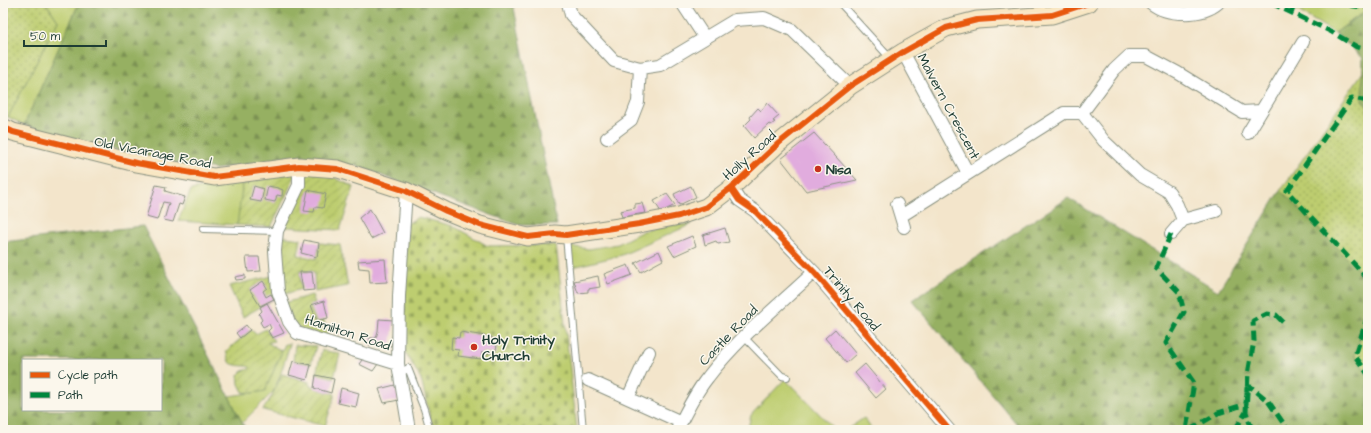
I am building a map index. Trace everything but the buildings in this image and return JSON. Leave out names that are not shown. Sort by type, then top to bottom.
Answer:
[{"type":"street","points":[[568,3],[571,15],[614,61],[640,68],[660,66],[735,20],[764,18],[792,30],[850,86]]},
{"type":"street","points":[[682,3],[705,38]]},
{"type":"street","name":"Holly Road","points":[[406,192],[480,225],[528,237],[555,234],[566,235],[639,224],[679,216],[706,207],[731,188],[779,143],[850,86],[897,56],[946,28],[978,20],[1052,15],[1089,3]]},
{"type":"street","points":[[1151,3],[1156,7],[1173,12],[1195,13],[1206,10],[1218,3]]},
{"type":"street","points":[[1248,133],[1303,42]]},
{"type":"street","name":"Malvern Crescent","points":[[897,56],[968,173]]},
{"type":"street","points":[[1183,220],[1177,205],[1169,192],[1140,175],[1104,141],[1082,113],[1114,70],[1129,56],[1146,56],[1178,73],[1242,112],[1261,112]]},
{"type":"street","points":[[607,138],[631,120],[638,102],[640,68]]},
{"type":"street","name":"Malvern Crescent","points":[[900,216],[1064,113],[1082,113]]},
{"type":"street","name":"Old Vicarage Road","points":[[6,132],[136,163],[214,177],[300,166],[338,169],[406,192]]},
{"type":"street","name":"Hamilton Road","points":[[300,166],[299,185],[277,231],[275,251],[278,291],[289,322],[297,333],[399,369]]},
{"type":"street","name":"Trinity Road","points":[[731,188],[739,200],[755,211],[814,272],[949,430]]},
{"type":"street","points":[[406,192],[399,296],[399,369],[409,430]]},
{"type":"street","points":[[1171,234],[1183,220],[1216,211]]},
{"type":"street","name":"Castle Road","points":[[679,426],[707,377],[744,337],[814,272]]},
{"type":"street","points":[[628,398],[649,352]]},
{"type":"street","points":[[588,380],[628,398],[679,426]]},
{"type":"lane","points":[[840,3],[897,56]]},
{"type":"lane","points":[[203,229],[277,231]]},
{"type":"lane","points":[[566,235],[583,430]]},
{"type":"lane","points":[[744,337],[782,376],[786,377]]},
{"type":"lane","points":[[399,369],[408,368],[424,408],[430,430]]},
{"type":"green space","points":[[3,3],[46,3],[58,21],[8,117],[3,115]]},
{"type":"green space","points":[[46,3],[79,3],[24,125],[8,117],[58,21]]},
{"type":"green space","points":[[79,3],[513,3],[557,225],[519,225],[356,166],[304,157],[216,169],[141,157],[24,125]]},
{"type":"green space","points":[[1281,3],[1368,3],[1368,9],[1335,33],[1293,8]]},
{"type":"green space","points":[[1368,9],[1368,108],[1362,100],[1363,58],[1335,33]]},
{"type":"green space","points":[[1363,72],[1362,100],[1368,108],[1368,280],[1281,190]]},
{"type":"green space","points":[[314,168],[354,187],[340,230],[284,227],[302,171]]},
{"type":"green space","points":[[297,172],[271,227],[237,225],[243,182]]},
{"type":"green space","points":[[230,182],[241,182],[242,204],[237,225],[178,221],[191,190]]},
{"type":"green space","points":[[1281,190],[1368,280],[1368,315],[1355,356],[1368,374],[1368,430],[1022,430],[912,300],[1068,198],[1218,291]]},
{"type":"green space","points":[[418,217],[453,226],[488,246],[556,245],[577,430],[448,430],[432,426],[421,379],[404,350],[407,224]]},
{"type":"green space","points":[[692,224],[622,255],[569,268],[567,246],[589,249],[618,244],[643,231],[673,225]]},
{"type":"green space","points":[[143,226],[246,430],[3,430],[3,242]]},
{"type":"green space","points":[[280,236],[301,239],[298,255],[316,259],[320,243],[340,245],[348,286],[315,292],[314,272],[300,271],[301,289],[282,295]]},
{"type":"green space","points":[[273,276],[274,299],[243,317],[229,286]]},
{"type":"green space","points":[[312,295],[315,303],[309,304],[316,322],[324,321],[329,338],[303,330],[290,321],[284,303]]},
{"type":"green space","points":[[1368,315],[1368,374],[1355,356]]},
{"type":"green space","points":[[266,329],[274,341],[268,343],[282,351],[265,391],[252,393],[243,392],[239,384],[238,375],[250,367],[232,364],[229,362],[226,351],[251,330],[256,334]]},
{"type":"green space","points":[[285,344],[290,344],[280,376],[273,392],[242,423],[229,396],[265,391]]},
{"type":"green space","points":[[295,345],[316,346],[311,364],[293,361]]},
{"type":"green space","points":[[322,350],[340,354],[334,378],[316,373]]},
{"type":"green space","points":[[282,374],[309,382],[309,385],[335,394],[325,426],[263,410],[272,396]]},
{"type":"green space","points":[[785,379],[835,430],[749,430],[748,428],[751,415]]},
{"type":"green space","points":[[864,418],[872,430],[846,430]]},
{"type":"marked path","points":[[1271,3],[1332,32],[1357,47],[1368,51]]},
{"type":"marked path","points":[[1291,12],[1296,3]]},
{"type":"marked path","points":[[1335,3],[1368,8]]},
{"type":"marked path","points":[[1368,101],[1352,98],[1287,191],[1368,279]]},
{"type":"marked path","points":[[1171,234],[1156,268],[1179,292],[1184,312],[1166,343],[1194,383],[1186,430]]},
{"type":"marked path","points":[[1252,430],[1246,412],[1248,374],[1254,341],[1253,321],[1267,314],[1276,315],[1286,325]]},
{"type":"marked path","points":[[1368,315],[1355,356],[1368,374]]},
{"type":"marked path","points":[[1190,430],[1218,413],[1246,404],[1247,388],[1251,387],[1268,401],[1288,430]]},
{"type":"marked path","points":[[1235,430],[1246,412]]},
{"type":"cycle path","points":[[3,127],[13,132],[136,163],[214,177],[299,166],[338,169],[406,191],[446,211],[480,225],[528,237],[555,234],[566,235],[639,224],[679,216],[706,207],[731,188],[779,143],[850,86],[903,52],[946,28],[977,20],[1052,15],[1089,3]]},
{"type":"cycle path","points":[[731,188],[739,200],[755,211],[814,272],[949,430]]},
{"type":"place","name":"Nisa","points":[[818,169]]},
{"type":"place","name":"Holy Trinity Church","points":[[474,347]]}]
